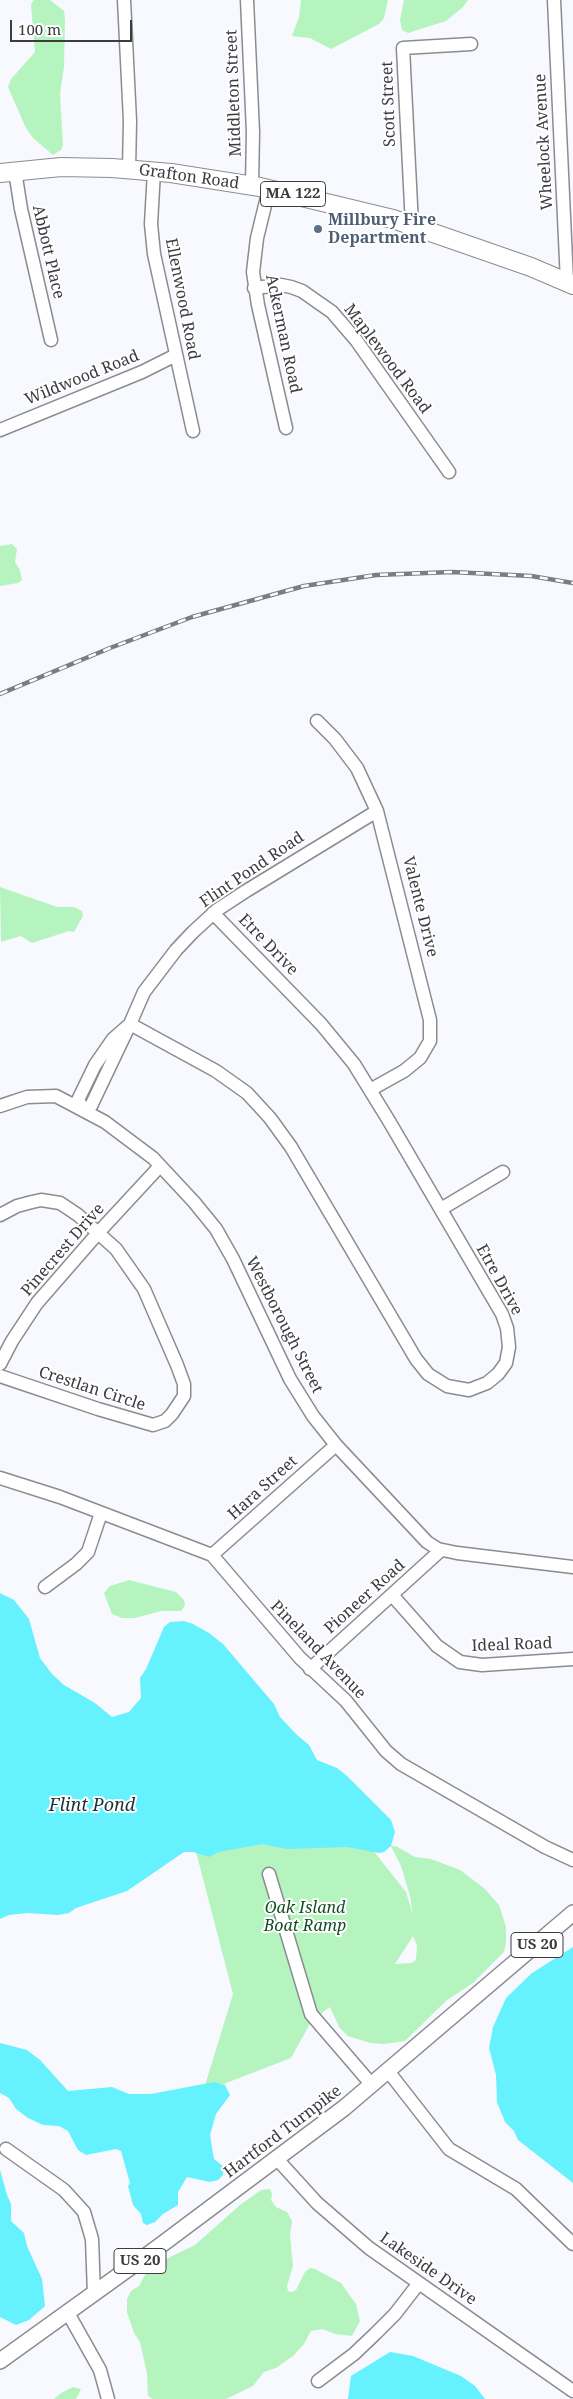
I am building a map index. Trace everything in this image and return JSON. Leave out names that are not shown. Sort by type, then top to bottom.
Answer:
[{"type":"highway","name":"Grafton Road","points":[[8,172],[61,167],[129,169],[252,185],[412,225],[531,267],[570,283]]},
{"type":"main road","name":"Hartford Turnpike","points":[[0,2361],[277,2159],[372,2086],[573,1912]]},
{"type":"street","points":[[124,0],[129,104],[129,169]]},
{"type":"street","name":"Middleton Street","points":[[247,0],[254,132],[252,185]]},
{"type":"street","name":"Wheelock Avenue","points":[[554,0],[570,283]]},
{"type":"street","name":"Scott Street","points":[[412,225],[403,48],[471,44]]},
{"type":"street","name":"Ellenwood Road","points":[[154,171],[151,224],[154,254],[194,431]]},
{"type":"street","name":"Abbott Place","points":[[8,172],[21,209],[51,340]]},
{"type":"street","name":"Ackerman Road","points":[[269,189],[257,238],[253,272],[254,288],[286,428]]},
{"type":"street","name":"Maplewood Road","points":[[254,288],[281,285],[291,287],[302,291],[332,312],[351,334],[449,472]]},
{"type":"street","name":"Wildwood Road","points":[[0,430],[176,355]]},
{"type":"street","name":"Valente Drive","points":[[317,721],[335,739],[357,768],[376,811],[428,1005],[432,1035],[428,1046],[414,1063],[370,1090]]},
{"type":"street","name":"Flint Pond Road","points":[[83,1109],[78,1100],[95,1065],[113,1039],[130,1024],[144,992],[176,950],[213,913],[286,864],[376,811]]},
{"type":"street","name":"Etre Drive","points":[[130,1024],[216,1071],[247,1093],[261,1108],[291,1148],[416,1359],[435,1380],[454,1388],[469,1390],[487,1383],[503,1369],[508,1356],[509,1338],[502,1314],[354,1064],[321,1024],[213,913]]},
{"type":"street","name":"Westborough Street","points":[[0,1106],[27,1097],[49,1096],[63,1099],[83,1109],[131,1140],[160,1166],[216,1229],[242,1278],[290,1379],[304,1403],[336,1445],[427,1542],[441,1550],[573,1568]]},
{"type":"street","name":"Pinecrest Drive","points":[[0,1364],[32,1310],[98,1233],[160,1166]]},
{"type":"street","points":[[441,1209],[503,1172]]},
{"type":"street","name":"Crestlan Circle","points":[[0,1215],[17,1206],[41,1200],[53,1201],[72,1210],[125,1259],[144,1289],[184,1384],[184,1396],[182,1402],[165,1421],[153,1425],[98,1409],[0,1376]]},
{"type":"street","name":"Hara Street","points":[[212,1556],[336,1445]]},
{"type":"street","name":"Pineland Avenue","points":[[0,1478],[60,1497],[212,1556],[310,1669],[346,1701],[386,1751],[408,1769],[545,1847],[573,1860]]},
{"type":"street","points":[[45,1587],[76,1564],[88,1552],[101,1513]]},
{"type":"street","name":"Pioneer Road","points":[[310,1669],[441,1550]]},
{"type":"street","name":"Ideal Road","points":[[392,1595],[437,1646],[460,1662],[482,1666],[573,1659]]},
{"type":"street","points":[[269,1874],[311,2014],[372,2086]]},
{"type":"street","points":[[388,2071],[450,2148],[516,2189],[573,2244]]},
{"type":"street","points":[[6,2149],[64,2190],[84,2212],[92,2239],[94,2294]]},
{"type":"street","name":"Lakeside Drive","points":[[277,2159],[317,2203],[369,2248],[573,2391]]},
{"type":"street","points":[[318,2381],[354,2354],[375,2334],[395,2314],[419,2283]]},
{"type":"street","points":[[68,2313],[100,2370],[108,2399]]},
{"type":"green space","points":[[34,0],[50,0],[64,11],[64,67],[60,94],[63,145],[61,150],[53,155],[33,138],[26,128],[8,87],[11,79],[35,52],[31,4]]},
{"type":"green space","points":[[301,0],[388,0],[384,18],[379,24],[331,49],[310,38],[292,36],[299,17]]},
{"type":"green space","points":[[404,0],[468,0],[463,7],[446,21],[408,33],[402,30],[400,20]]},
{"type":"green space","points":[[12,544],[17,549],[15,562],[20,570],[22,580],[18,583],[0,586],[0,546]]},
{"type":"green space","points":[[0,887],[57,907],[74,907],[82,911],[83,916],[74,932],[69,931],[32,943],[21,936],[1,942]]},
{"type":"green space","points":[[129,1580],[176,1592],[184,1600],[185,1605],[181,1611],[161,1611],[135,1618],[122,1618],[112,1614],[104,1593],[110,1586]]},
{"type":"green space","name":"Oak Island Boat Ramp","points":[[250,1838],[368,1844],[406,1892],[413,1915],[410,1896],[401,1866],[391,1846],[396,1846],[415,1857],[431,1859],[460,1870],[484,1888],[499,1905],[506,1927],[504,1952],[473,1983],[446,2001],[405,2041],[385,2044],[370,2043],[348,2036],[339,2027],[330,2007],[312,2020],[291,2058],[203,2092],[233,1994],[194,1844]],"holes":[[[413,1936],[417,1945],[416,1960],[411,1963],[395,1964]]]},
{"type":"green space","points":[[270,2189],[272,2194],[271,2200],[276,2207],[287,2212],[292,2221],[290,2235],[293,2266],[287,2286],[288,2291],[296,2290],[305,2272],[310,2268],[341,2283],[356,2304],[360,2321],[352,2336],[335,2334],[322,2329],[311,2331],[304,2344],[293,2356],[276,2368],[264,2372],[253,2386],[226,2399],[153,2399],[148,2396],[147,2374],[140,2342],[134,2333],[127,2312],[127,2299],[131,2291],[139,2286],[145,2275],[170,2257],[195,2245],[240,2205],[261,2190]]},
{"type":"green space","points":[[73,2387],[81,2389],[76,2399],[54,2399],[61,2393]]},
{"type":"water","name":"Flint Pond","points":[[0,1593],[14,1600],[29,1619],[40,1658],[52,1674],[64,1685],[95,1703],[112,1717],[129,1712],[141,1698],[140,1678],[146,1669],[164,1627],[170,1622],[184,1621],[209,1633],[223,1644],[274,1704],[280,1717],[309,1745],[317,1760],[337,1768],[347,1776],[391,1820],[395,1832],[391,1846],[384,1852],[379,1853],[347,1847],[287,1849],[262,1844],[219,1852],[209,1857],[193,1852],[184,1852],[127,1891],[76,1908],[69,1913],[58,1915],[27,1913],[9,1915],[0,1919]]},
{"type":"water","points":[[573,1947],[573,2183],[518,2140],[514,2131],[505,2122],[497,2102],[496,2075],[489,2048],[493,2027],[506,1998],[532,1973]]},
{"type":"water","points":[[0,2043],[27,2050],[40,2060],[68,2091],[112,2087],[129,2094],[151,2094],[214,2082],[225,2085],[230,2095],[216,2114],[210,2135],[214,2159],[224,2167],[223,2175],[218,2180],[210,2182],[187,2177],[178,2192],[178,2205],[163,2214],[155,2222],[147,2225],[143,2223],[141,2214],[133,2205],[128,2186],[130,2183],[121,2151],[116,2149],[86,2155],[78,2150],[68,2131],[59,2126],[43,2125],[28,2118],[16,2109],[9,2098],[0,2093]]},
{"type":"water","points":[[0,2170],[11,2204],[11,2221],[24,2233],[27,2246],[42,2279],[45,2306],[29,2320],[16,2325],[0,2317]]},
{"type":"water","points":[[390,2352],[413,2356],[461,2376],[475,2386],[485,2399],[348,2399],[351,2376]]},
{"type":"railway","points":[[0,694],[110,648],[192,617],[304,586],[376,575],[452,572],[531,576],[573,583]]},
{"type":"place","name":"Millbury Fire Department","points":[[318,229]]}]
